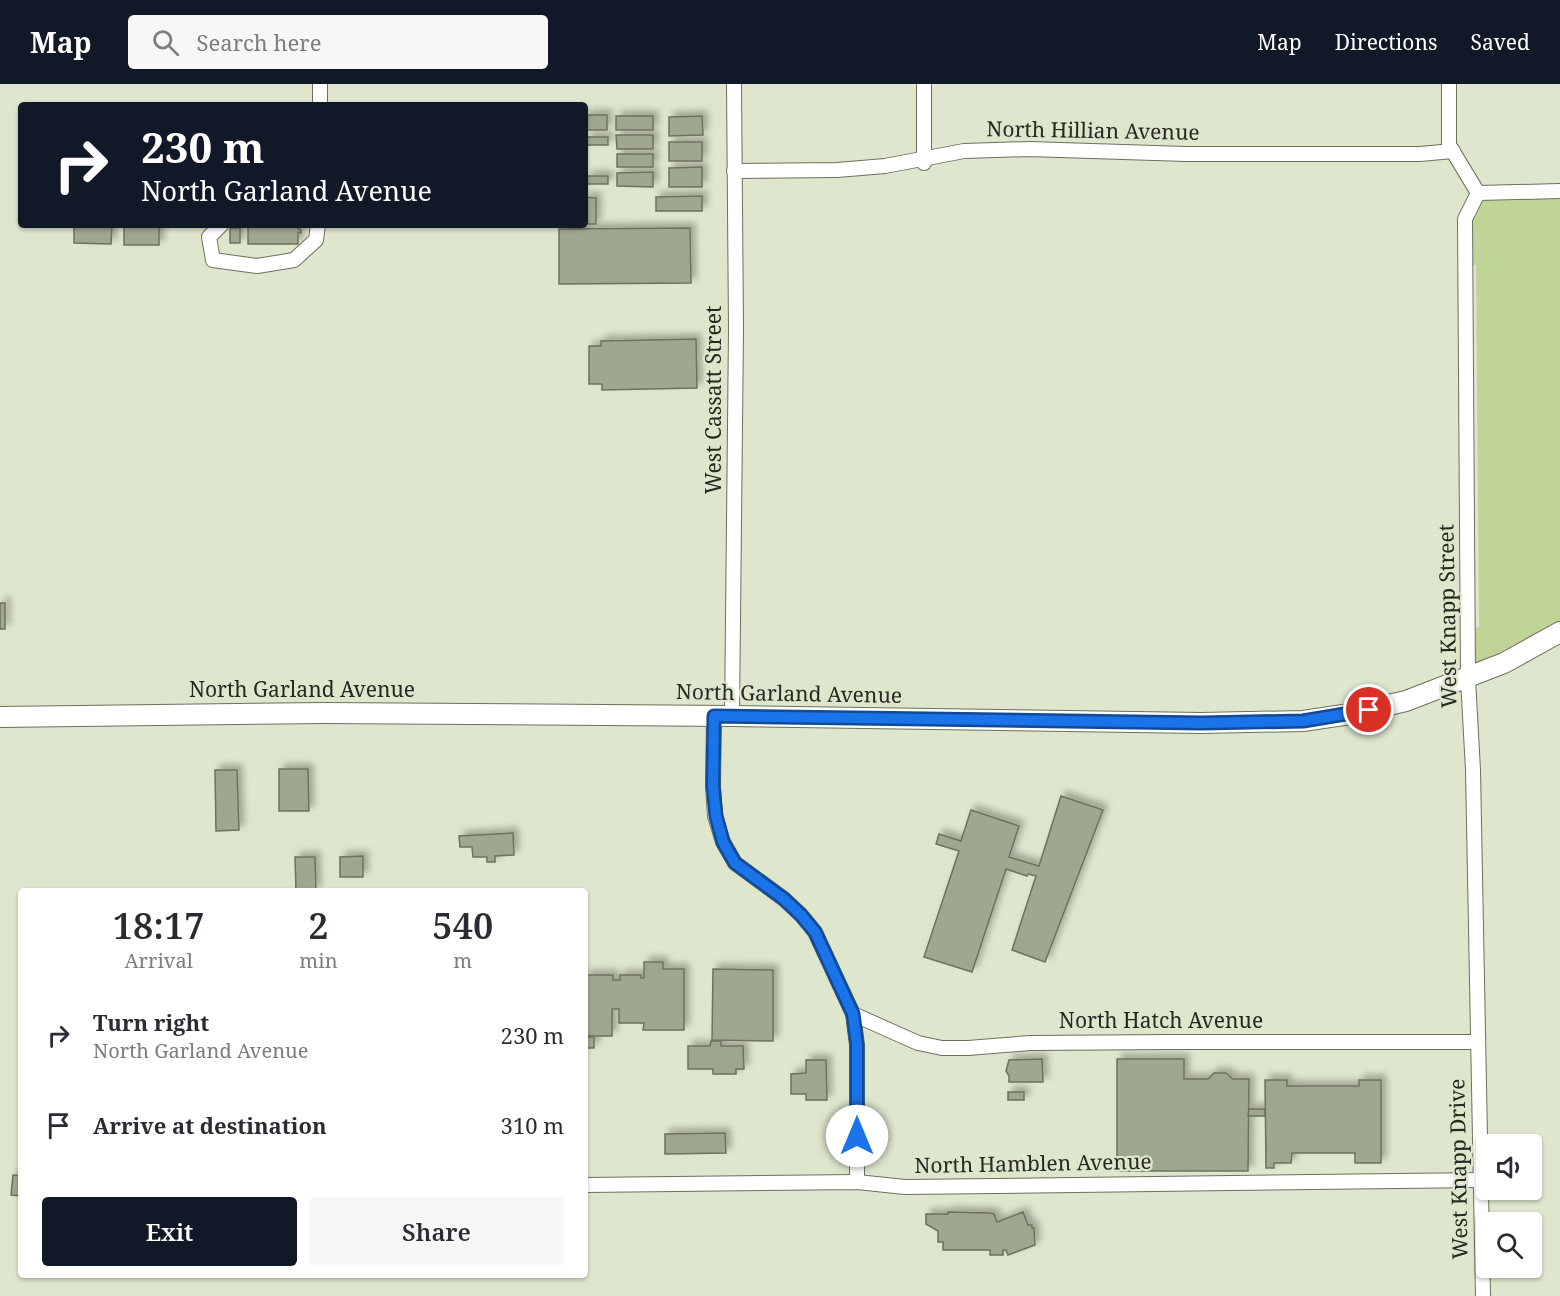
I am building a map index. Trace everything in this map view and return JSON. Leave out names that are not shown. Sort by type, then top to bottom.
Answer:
[{"type":"main road","name":"North Garland Avenue","points":[[0,717],[324,713],[1202,723],[1303,721],[1406,702],[1504,663],[1560,632]]},
{"type":"street","points":[[320,84],[320,102]]},
{"type":"street","name":"West Cassatt Street","points":[[734,84],[736,329],[723,716],[713,786],[716,816],[723,842],[735,863],[784,899],[815,932],[853,1014],[857,1045],[857,1182]]},
{"type":"street","points":[[924,84],[925,162]]},
{"type":"street","points":[[1449,84],[1449,145],[1478,193],[1560,191]]},
{"type":"street","name":"North Hillian Avenue","points":[[734,171],[837,170],[925,162],[964,151],[1029,149],[1186,154],[1420,154],[1454,151]]},
{"type":"street","name":"West Knapp Street","points":[[1477,1042],[1473,770],[1468,679],[1465,219],[1478,193]]},
{"type":"street","points":[[218,228],[209,237],[213,260],[257,266],[294,260],[316,240],[318,228]]},
{"type":"street","name":"North Hatch Avenue","points":[[853,1014],[918,1043],[942,1048],[1030,1043],[1477,1042]]},
{"type":"street","name":"West Knapp Drive","points":[[1477,1042],[1480,1134]]},
{"type":"street","name":"North Hamblen Avenue","points":[[588,1185],[857,1182],[905,1186],[1476,1180]]},
{"type":"street","name":"West Knapp Drive","points":[[1482,1200],[1483,1296]]},
{"type":"green space","points":[[1560,194],[1560,623],[1508,652],[1478,664],[1472,660],[1471,628],[1479,627],[1476,265],[1470,265],[1473,215],[1482,203],[1502,195]]},
{"type":"building","points":[[588,115],[607,115],[607,130],[588,130]]},
{"type":"building","points":[[616,116],[653,116],[653,130],[616,130]]},
{"type":"building","points":[[702,116],[703,135],[669,136],[669,117]]},
{"type":"building","points":[[616,135],[653,135],[653,149],[617,149]]},
{"type":"building","points":[[588,137],[608,137],[608,145],[588,145]]},
{"type":"building","points":[[669,142],[702,142],[702,161],[669,161]]},
{"type":"building","points":[[617,154],[653,154],[653,167],[617,167]]},
{"type":"building","points":[[702,167],[702,187],[669,187],[669,168]]},
{"type":"building","points":[[653,172],[653,187],[617,186],[617,173]]},
{"type":"building","points":[[588,176],[608,176],[608,184],[588,184]]},
{"type":"building","points":[[702,196],[702,211],[656,211],[656,197]]},
{"type":"building","points":[[588,197],[596,198],[596,224],[588,224]]},
{"type":"building","points":[[74,228],[112,228],[111,244],[74,243]]},
{"type":"building","points":[[124,228],[159,228],[159,245],[124,245]]},
{"type":"building","points":[[230,228],[240,228],[240,243],[230,243]]},
{"type":"building","points":[[248,228],[298,228],[301,230],[301,233],[298,232],[298,244],[248,244]]},
{"type":"building","points":[[690,228],[691,283],[559,284],[559,229]]},
{"type":"building","points":[[696,339],[697,388],[602,390],[602,384],[589,384],[589,346],[601,346],[601,341]]},
{"type":"building","points":[[0,603],[5,603],[5,629],[0,629]]},
{"type":"building","points":[[279,769],[308,769],[309,811],[279,811]]},
{"type":"building","points":[[215,770],[237,770],[239,830],[216,831]]},
{"type":"building","points":[[1061,796],[1103,810],[1045,962],[1012,950],[1036,876],[1028,874],[1027,876],[1006,869],[972,972],[924,957],[959,851],[936,844],[939,834],[961,841],[971,810],[1019,826],[1009,857],[1039,866]]},
{"type":"building","points":[[513,833],[514,855],[495,856],[495,862],[487,862],[487,857],[473,857],[472,847],[460,847],[459,836]]},
{"type":"building","points":[[363,856],[363,877],[340,877],[340,857]]},
{"type":"building","points":[[295,857],[315,857],[316,888],[296,888]]},
{"type":"building","points":[[644,962],[663,962],[663,969],[684,969],[684,1030],[643,1030],[644,1023],[619,1023],[619,1009],[612,1009],[612,1036],[588,1036],[588,975],[613,975],[613,980],[620,980],[620,975],[641,975],[641,978],[644,978]]},
{"type":"building","points":[[713,969],[773,970],[773,1041],[712,1040]]},
{"type":"building","points":[[588,1037],[594,1037],[594,1048],[588,1048]]},
{"type":"building","points":[[711,1041],[721,1041],[721,1046],[743,1046],[744,1069],[736,1069],[736,1074],[713,1074],[713,1069],[688,1069],[688,1046],[710,1046]]},
{"type":"building","points":[[1042,1059],[1043,1082],[1009,1082],[1006,1071],[1009,1060]]},
{"type":"building","points":[[1117,1059],[1184,1059],[1184,1079],[1208,1079],[1214,1073],[1226,1073],[1233,1079],[1249,1079],[1248,1171],[1117,1171]]},
{"type":"building","points":[[806,1060],[826,1060],[827,1100],[806,1100],[806,1094],[791,1094],[791,1074],[806,1073]]},
{"type":"building","points":[[1265,1080],[1287,1080],[1287,1086],[1359,1086],[1359,1080],[1381,1080],[1381,1163],[1355,1163],[1355,1153],[1292,1153],[1291,1163],[1274,1163],[1274,1168],[1266,1168]]},
{"type":"building","points":[[1008,1092],[1024,1092],[1024,1100],[1008,1100]]},
{"type":"building","points":[[1249,1109],[1265,1109],[1265,1116],[1248,1116]]},
{"type":"building","points":[[725,1133],[726,1153],[665,1154],[665,1134]]},
{"type":"building","points":[[13,1175],[18,1176],[18,1196],[11,1195]]},
{"type":"building","points":[[948,1212],[990,1213],[994,1214],[997,1222],[1023,1212],[1028,1225],[1034,1228],[1035,1245],[1008,1255],[1006,1250],[1003,1250],[1003,1255],[990,1255],[990,1250],[943,1250],[943,1242],[938,1242],[938,1231],[926,1224],[926,1214],[948,1214]]},
{"type":"route","points":[[857,1136],[857,1045],[853,1014],[815,932],[784,899],[735,863],[723,842],[716,816],[713,786],[714,716],[1202,723],[1303,721],[1369,710]]}]
